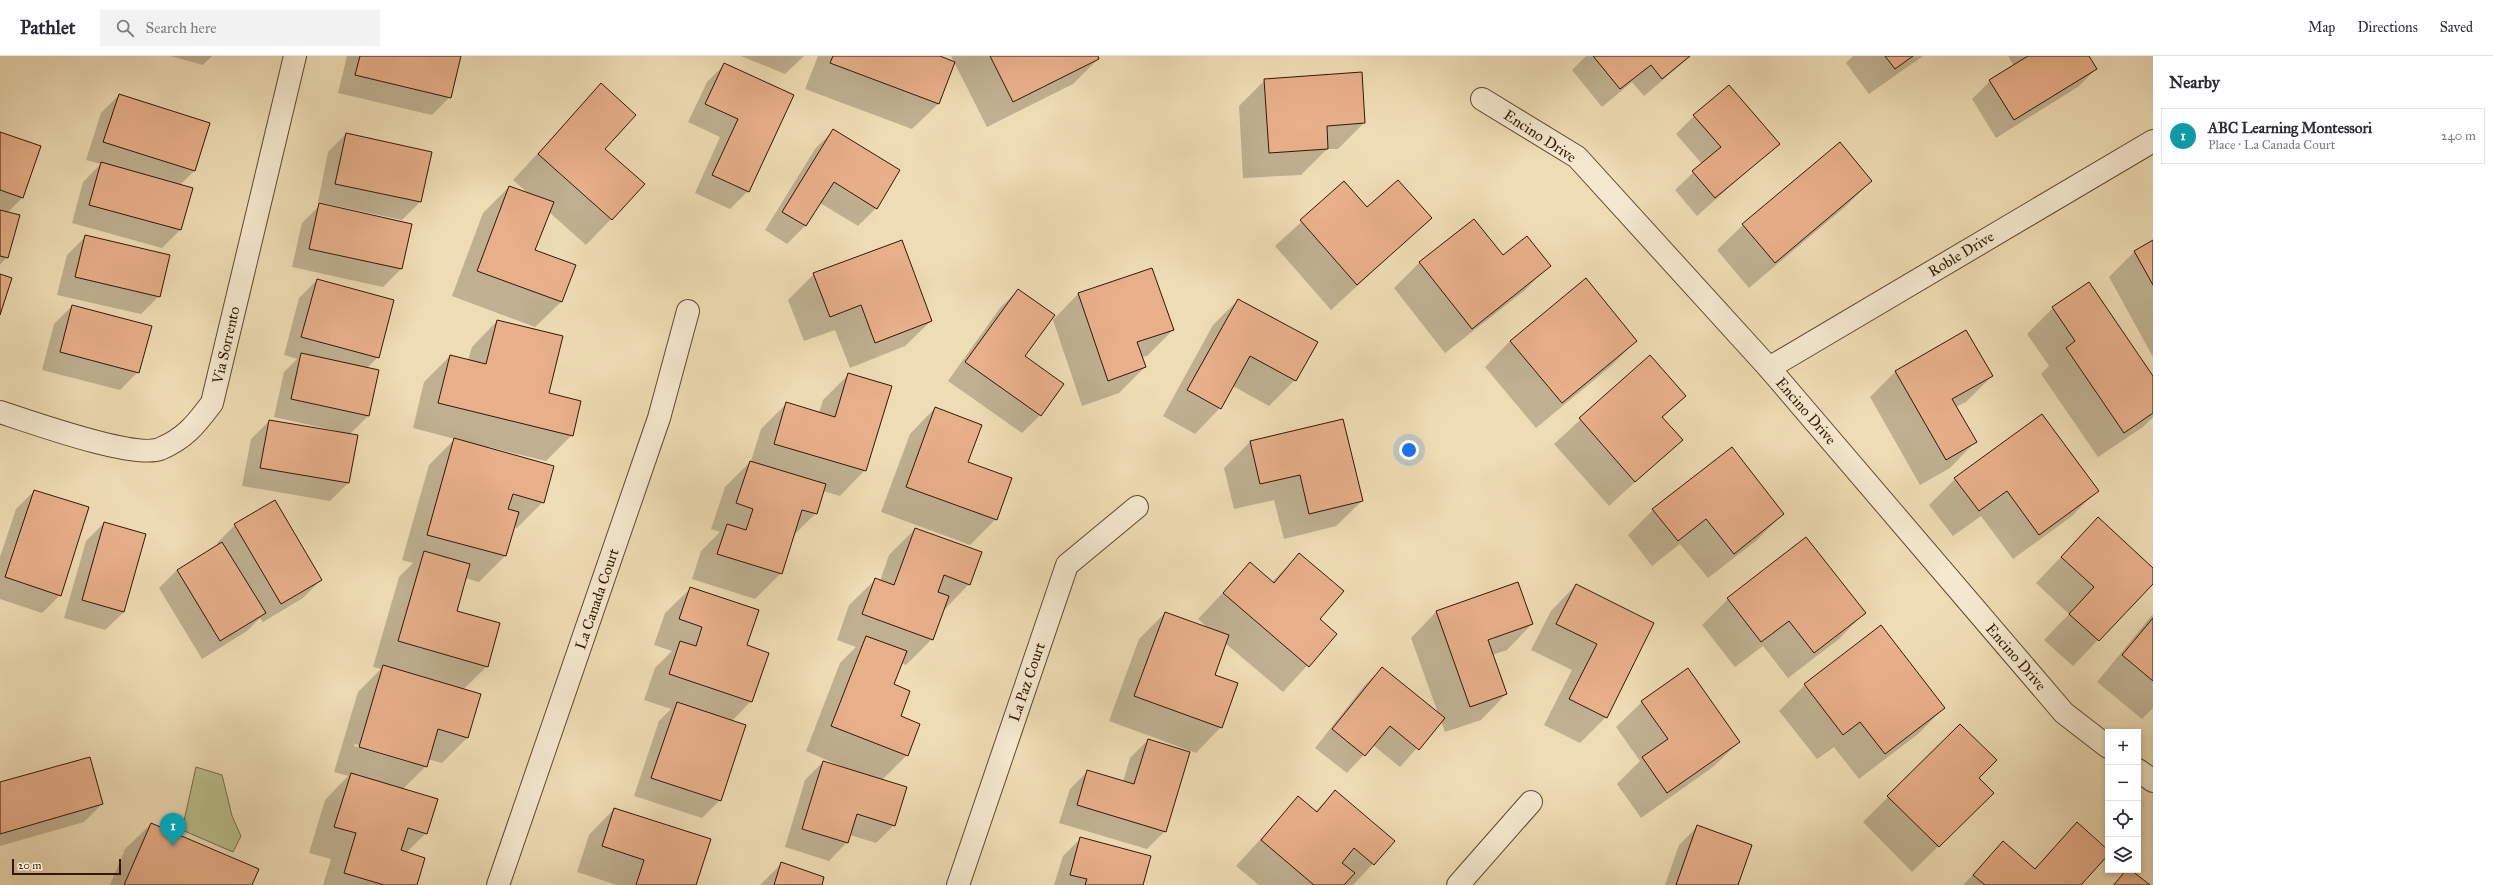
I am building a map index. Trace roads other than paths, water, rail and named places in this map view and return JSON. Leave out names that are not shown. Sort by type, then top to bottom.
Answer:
[{"type":"street","name":"Via Sorrento","points":[[0,412],[122,449],[159,449],[190,432],[212,403],[295,56]]},
{"type":"street","name":"Encino Drive","points":[[1482,99],[1577,157],[1769,368],[2064,713],[2105,745]]},
{"type":"street","name":"Roble Drive","points":[[1769,368],[2153,141]]},
{"type":"street","name":"La Canada Court","points":[[498,885],[660,418],[688,311]]},
{"type":"street","name":"La Paz Court","points":[[958,885],[1067,565],[1137,507]]},
{"type":"street","points":[[2141,772],[2153,781]]},
{"type":"street","points":[[1458,885],[1531,802]]},
{"type":"place","name":"ABC Learning Montessori","points":[[173,846]]}]
